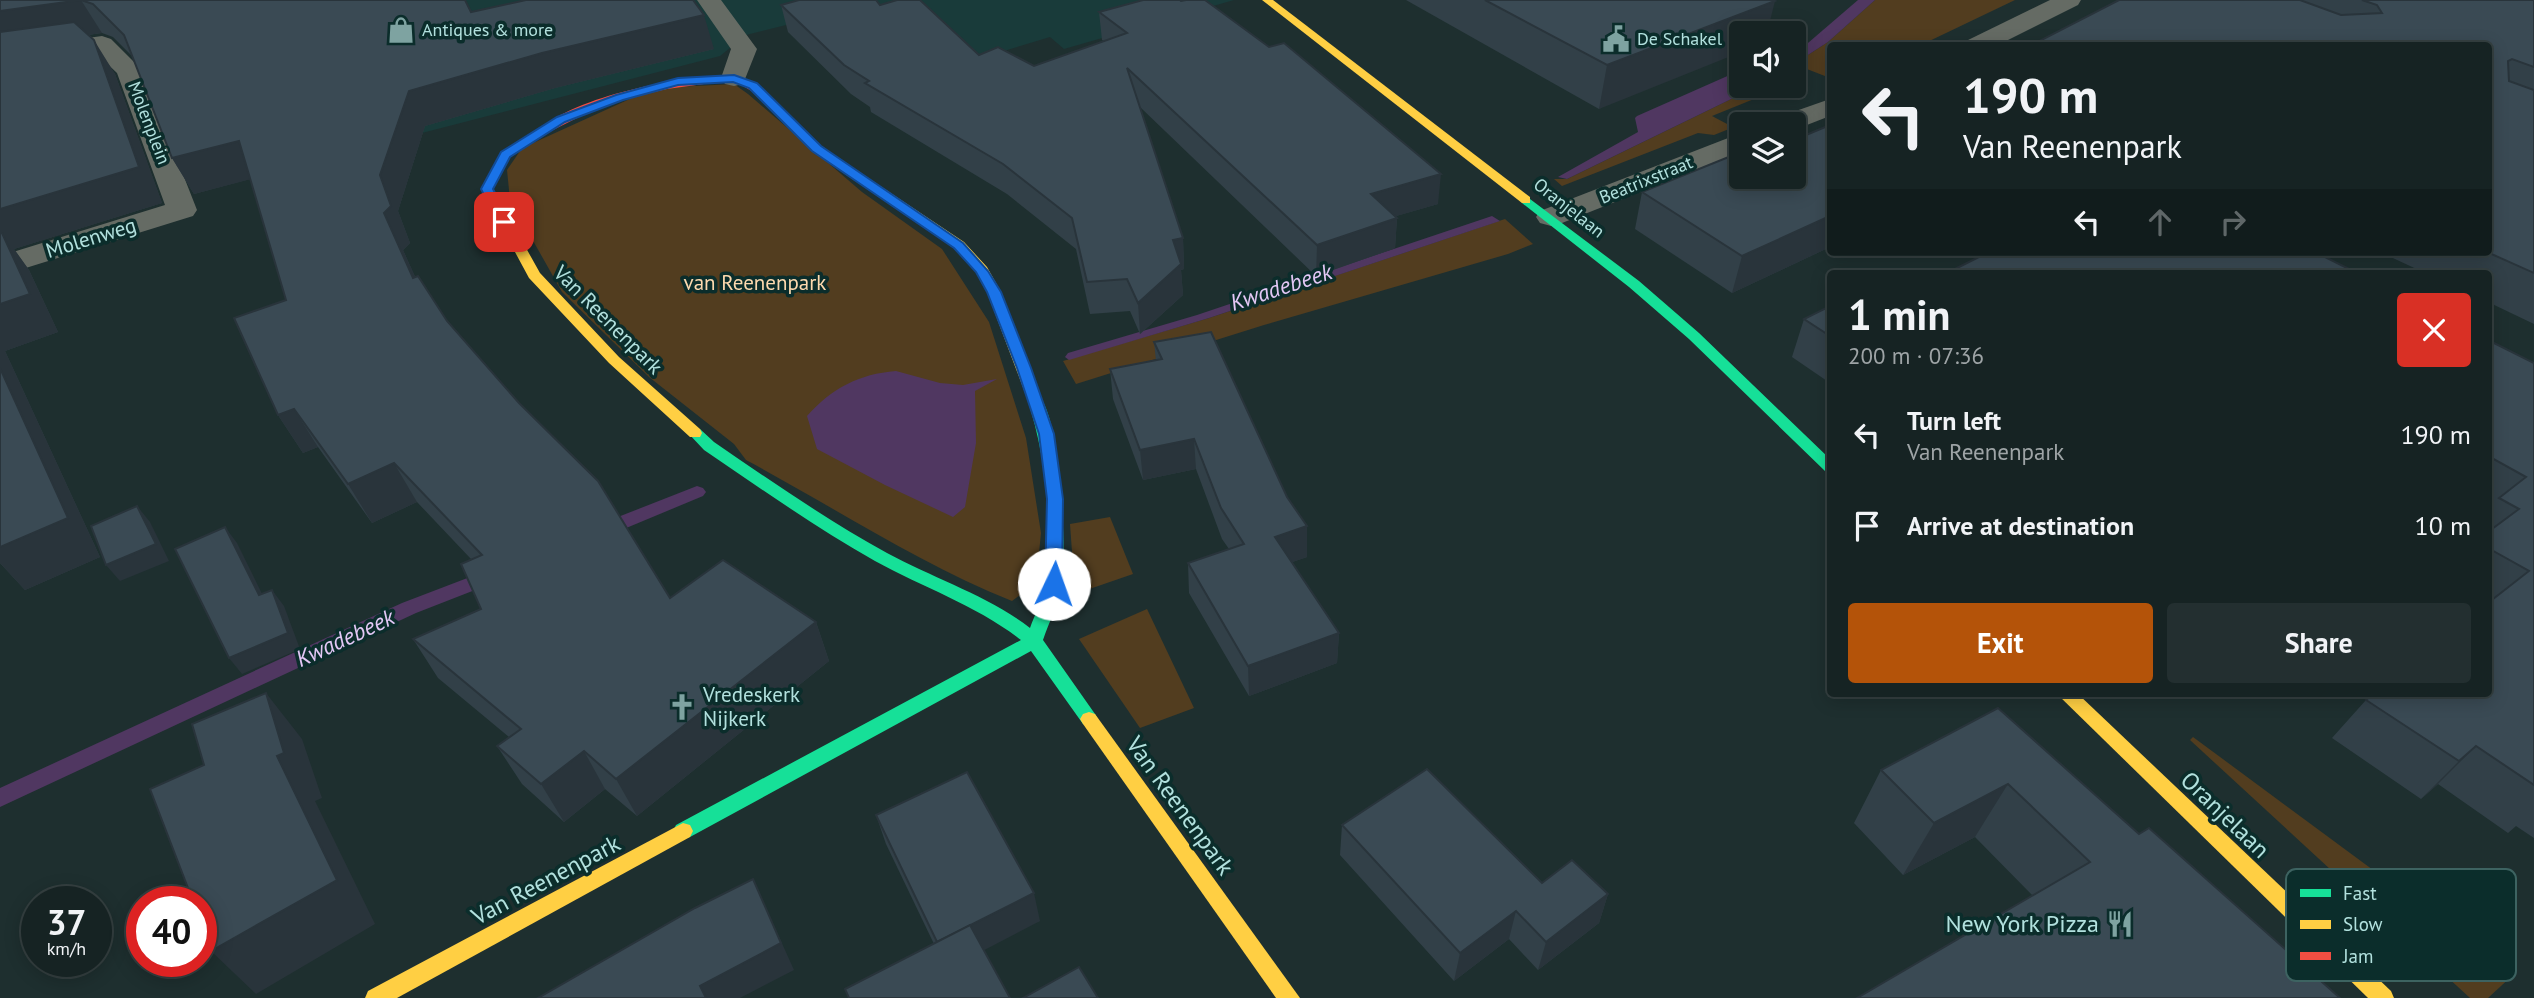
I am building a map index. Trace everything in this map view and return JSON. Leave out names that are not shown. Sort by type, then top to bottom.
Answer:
[{"type":"street","points":[[709,0],[744,50],[734,78],[753,85],[816,148],[959,245],[982,271],[994,292],[1046,434],[1055,499],[1054,584],[1034,641]]},
{"type":"street","name":"Oranjelaan","points":[[1267,0],[1551,217],[1634,284],[1694,336],[1827,464]]},
{"type":"street","points":[[1983,42],[2069,0]]},
{"type":"street","name":"Molenplein","points":[[0,58],[102,44],[129,70],[182,210]]},
{"type":"street","name":"Van Reenenpark","points":[[734,78],[678,82],[620,98],[561,120],[505,155],[487,189],[534,275],[614,360],[709,446],[811,516],[883,558],[999,614],[1034,641],[1289,998]]},
{"type":"street","points":[[1806,116],[1827,108]]},
{"type":"street","name":"Beatrixstraat","points":[[1551,217],[1729,147]]},
{"type":"street","name":"Molenweg","points":[[0,267],[182,210]]},
{"type":"street","name":"Van Reenenpark","points":[[376,998],[1034,641]]},
{"type":"street","name":"Oranjelaan","points":[[2069,697],[2286,905]]},
{"type":"street","name":"Oranjelaan","points":[[2365,981],[2383,998]]},
{"type":"shaded area","points":[[312,0],[1234,0],[1064,49],[1050,37],[961,64],[858,7],[746,35],[720,56],[360,149]]},
{"type":"green space","points":[[1875,0],[2015,0],[1927,42],[1828,42]]},
{"type":"green space","points":[[1827,43],[1827,77],[1806,69],[1806,56]]},
{"type":"green space","name":"van Reenenpark","points":[[734,84],[862,192],[942,249],[989,322],[1026,438],[1041,533],[1036,583],[1012,601],[910,553],[746,460],[734,444],[649,377],[562,292],[510,200],[507,170],[522,148],[654,88]]},
{"type":"green space","points":[[1733,98],[1756,98],[1712,116],[1729,125],[1729,129],[1714,135],[1698,133],[1562,186],[1554,179],[1567,179]]},
{"type":"green space","points":[[1505,219],[1533,244],[1508,254],[1264,325],[1076,384],[1063,361],[1209,318]]},
{"type":"green space","points":[[1110,517],[1133,574],[1075,594],[1070,524]]},
{"type":"green space","points":[[1147,609],[1194,708],[1140,728],[1079,639]]},
{"type":"green space","points":[[2193,737],[2372,869],[2330,869],[2190,740]]},
{"type":"green space","points":[[2452,981],[2506,981],[2488,998],[2470,998]]},
{"type":"water","points":[[1858,0],[1875,0],[1827,42],[1806,56],[1806,45]]},
{"type":"water","points":[[1729,75],[1729,98],[1733,98],[1567,179],[1558,177],[1638,132],[1635,118]]},
{"type":"water","points":[[1492,216],[1500,221],[1209,318],[1069,360],[1065,357],[1068,353],[1197,315]]},
{"type":"water","points":[[896,371],[940,383],[963,385],[997,379],[975,391],[976,443],[965,507],[953,517],[817,449],[807,416],[816,406],[836,390],[858,379]]},
{"type":"building","points":[[0,0],[81,0],[0,11]]},
{"type":"building","points":[[81,0],[465,0],[471,12],[526,0],[693,0],[704,15],[542,53],[409,91],[380,175],[391,206],[384,213],[413,278],[418,276],[447,321],[519,403],[598,481],[670,598],[723,560],[816,622],[616,779],[584,751],[541,784],[497,746],[521,729],[413,639],[481,609],[461,564],[482,555],[394,463],[348,484],[294,409],[278,415],[234,318],[286,300],[239,141],[172,158],[124,35],[93,4]]},
{"type":"building","points":[[799,0],[876,0],[880,5],[897,0],[920,0],[979,55],[998,47],[1034,66],[1127,33],[1099,12],[1143,0],[1205,0],[1269,47],[1284,43],[1441,174],[1371,194],[1397,218],[1317,245],[1127,68],[1183,238],[1173,240],[1181,264],[1138,303],[1127,279],[1087,282],[1072,218],[1003,164],[865,83],[869,81],[844,65],[781,5]]},
{"type":"building","points":[[1485,0],[1773,0],[1775,1],[1607,65]]},
{"type":"building","points":[[2119,0],[2300,0],[2341,15],[2382,13],[2377,5],[2362,0],[2534,0],[2534,67],[2512,59],[2508,61],[2509,81],[2534,90],[2534,273],[2492,254],[2492,42],[2038,42]]},
{"type":"building","points":[[74,22],[94,40],[139,167],[0,209],[0,32]]},
{"type":"building","points":[[1827,126],[1827,217],[1742,256],[1642,192],[1729,157],[1729,189],[1806,189],[1806,135]]},
{"type":"building","points":[[0,233],[30,294],[0,304]]},
{"type":"building","points":[[1981,256],[2323,256],[2351,270],[1953,270]]},
{"type":"building","points":[[1827,308],[1827,334],[1804,319]]},
{"type":"building","points":[[1211,332],[1287,497],[1307,526],[1275,537],[1339,633],[1248,666],[1188,563],[1244,544],[1221,508],[1194,439],[1140,450],[1110,369],[1162,359],[1154,342]]},
{"type":"building","points":[[2492,342],[2534,363],[2534,785],[2476,746],[2459,761],[2366,700],[2369,697],[2492,697],[2492,600],[2529,571],[2492,550],[2492,529],[2519,509],[2499,498],[2526,477],[2492,458]]},
{"type":"building","points":[[0,368],[68,518],[0,547]]},
{"type":"building","points":[[137,506],[156,544],[106,565],[91,526]]},
{"type":"building","points":[[225,527],[259,595],[272,590],[288,633],[229,658],[175,549]]},
{"type":"building","points":[[266,693],[284,753],[277,756],[337,880],[217,948],[217,886],[187,886],[150,789],[204,765],[192,724]]},
{"type":"building","points":[[1998,708],[2139,834],[2149,828],[2286,950],[2286,981],[2321,981],[2340,998],[1857,998],[2090,862],[2008,784],[1934,823],[1881,770]]},
{"type":"building","points":[[1427,769],[1542,883],[1572,860],[1608,894],[1546,942],[1516,911],[1460,953],[1342,825]]},
{"type":"building","points":[[967,772],[1034,893],[937,942],[876,815]]},
{"type":"building","points":[[753,879],[781,943],[700,986],[706,998],[538,998],[695,908]]},
{"type":"building","points":[[970,925],[1010,998],[849,998],[845,989]]},
{"type":"building","points":[[1079,967],[1098,998],[1023,998]]},
{"type":"waterway","name":"Kwadebeek","points":[[601,531],[697,492]]},
{"type":"waterway","name":"Kwadebeek","points":[[0,798],[409,608],[491,576]]},
{"type":"traffic: fast","points":[[1526,200],[1634,284],[1694,336],[1827,464]]},
{"type":"traffic: fast","points":[[683,831],[1034,641],[1054,584],[1055,499],[1046,434],[1034,398]]},
{"type":"traffic: fast","points":[[695,433],[709,446],[811,516],[883,558],[999,614],[1034,641],[1089,719]]},
{"type":"traffic: slow","points":[[1267,0],[1526,200]]},
{"type":"traffic: slow","points":[[786,118],[816,148],[959,245],[982,270],[994,292],[1034,398]]},
{"type":"traffic: slow","points":[[545,130],[505,155],[487,189],[534,275],[614,360],[695,433]]},
{"type":"traffic: slow","points":[[2069,697],[2286,905]]},
{"type":"traffic: slow","points":[[1089,719],[1289,998]]},
{"type":"traffic: slow","points":[[376,998],[683,831]]},
{"type":"traffic: slow","points":[[2365,981],[2383,998]]},
{"type":"traffic: jam","points":[[545,130],[603,102],[667,85],[726,78],[751,85],[786,118]]},
{"type":"place","name":"Antiques & more","points":[[401,30]]},
{"type":"place","name":"De Schakel","points":[[1616,39]]},
{"type":"place","name":"Vredeskerk Nijkerk","points":[[682,707]]},
{"type":"place","name":"New York Pizza","points":[[2120,924]]},
{"type":"route","points":[[504,222],[487,189],[505,155],[561,120],[620,98],[678,82],[734,78],[753,85],[816,148],[959,245],[982,271],[994,292],[1024,368],[1046,434],[1055,499],[1054,584]]}]
